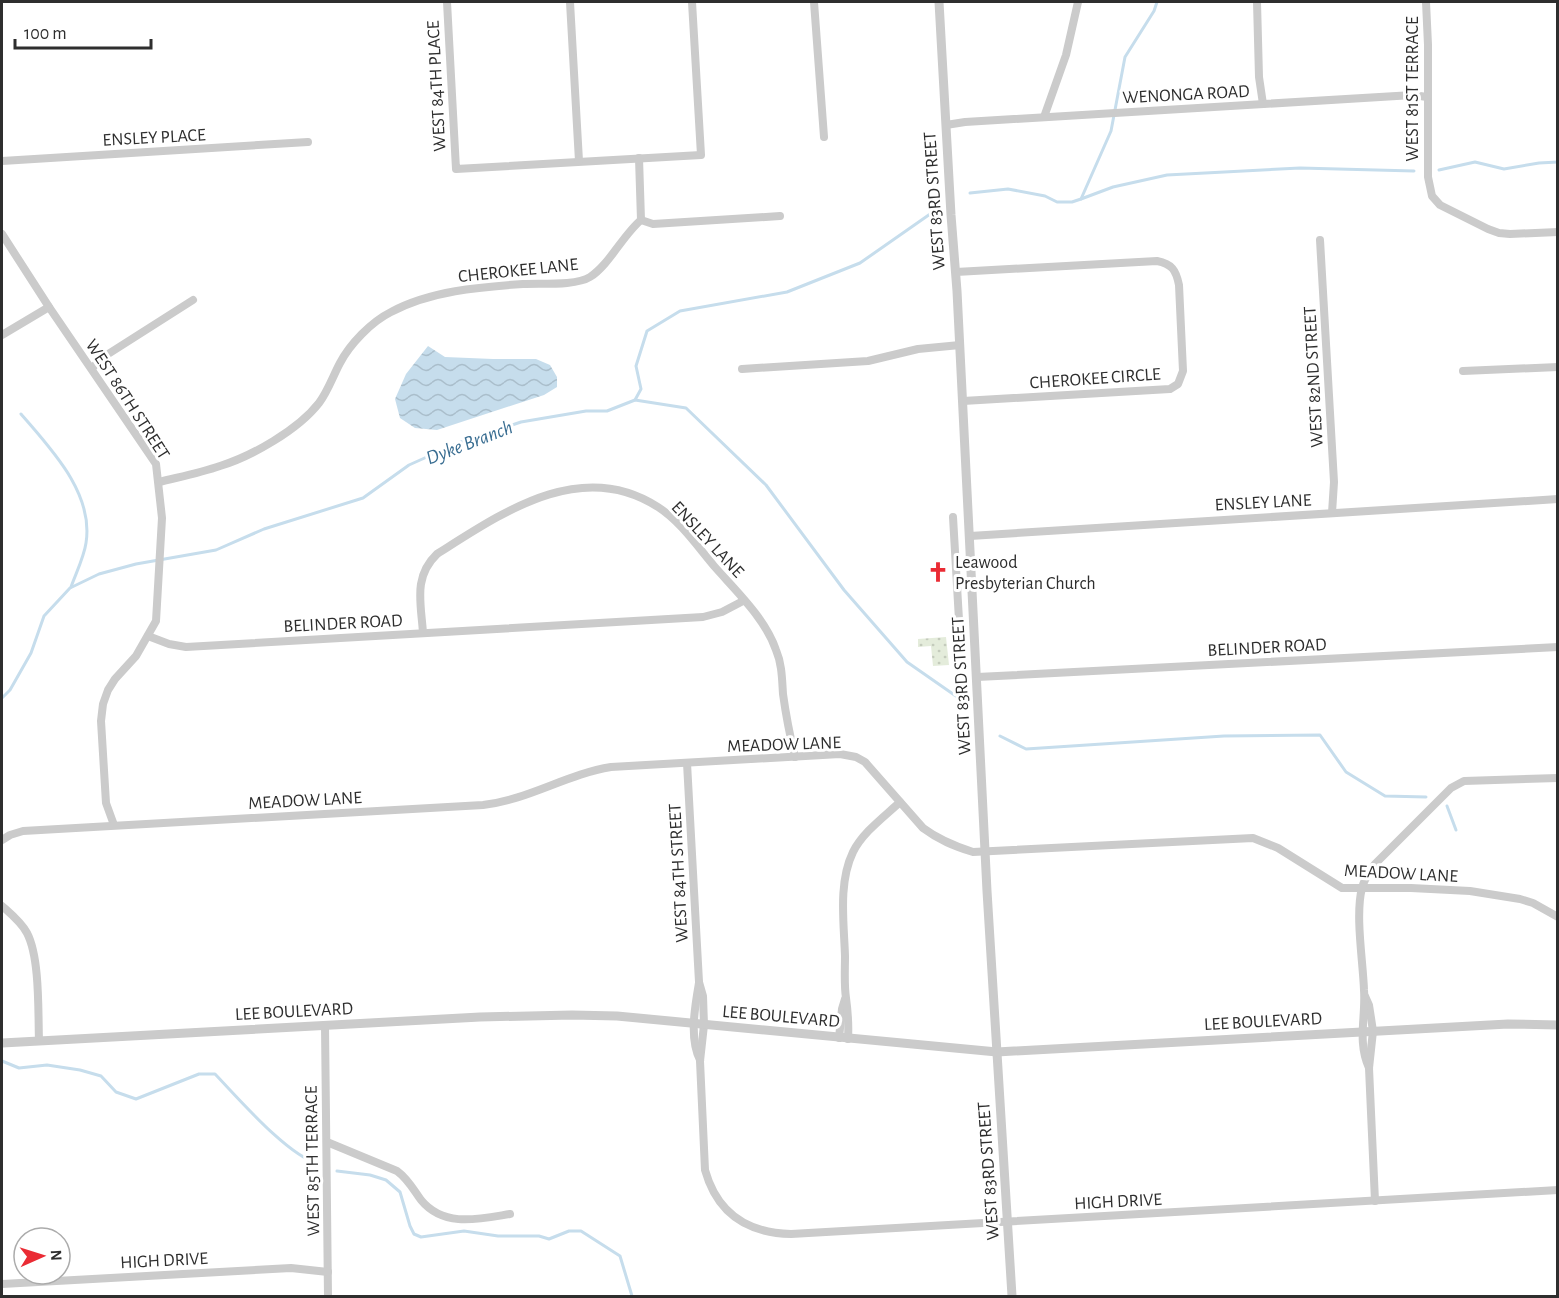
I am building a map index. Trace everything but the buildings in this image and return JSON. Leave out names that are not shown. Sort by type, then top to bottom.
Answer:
[{"type":"street","name":"WEST 84TH PLACE","points":[[447,2],[456,169],[579,161]]},
{"type":"street","points":[[570,2],[579,161],[701,155],[692,2]]},
{"type":"street","points":[[814,2],[824,137]]},
{"type":"street","name":"WEST 83RD STREET","points":[[939,2],[1012,1296]]},
{"type":"street","points":[[1044,117],[1066,55],[1078,2]]},
{"type":"street","points":[[1257,2],[1257,40],[1263,104]]},
{"type":"street","name":"WEST 81ST TERRACE","points":[[1426,2],[1428,177],[1432,196],[1440,205],[1499,233],[1557,232]]},
{"type":"street","name":"WENONGA ROAD","points":[[946,125],[1413,95],[1427,97]]},
{"type":"street","name":"ENSLEY PLACE","points":[[2,161],[308,142]]},
{"type":"street","points":[[639,158],[641,220],[653,224],[780,216]]},
{"type":"street","name":"CHEROKEE LANE","points":[[159,482],[221,466],[254,451],[290,430],[320,403],[341,362],[350,350],[388,313],[400,307],[448,293],[522,284],[573,282],[589,278],[599,270],[630,229],[641,220]]},
{"type":"street","name":"WEST 86TH STREET","points":[[2,234],[156,464],[162,518],[159,583],[156,621],[148,636]]},
{"type":"street","name":"WEST 82ND STREET","points":[[1320,240],[1334,482],[1332,513]]},
{"type":"street","name":"CHEROKEE CIRCLE","points":[[956,272],[1157,261],[1169,264],[1176,272],[1179,285],[1183,371],[1178,384],[1170,389],[963,401]]},
{"type":"street","points":[[92,368],[105,356],[193,300]]},
{"type":"street","points":[[2,335],[49,307]]},
{"type":"street","points":[[742,369],[868,361],[918,350],[960,345]]},
{"type":"street","points":[[1463,371],[1557,368]]},
{"type":"street","name":"ENSLEY LANE","points":[[423,633],[420,581],[429,562],[455,542],[501,513],[542,496],[575,489],[616,490],[639,497],[658,507],[682,528],[744,601],[772,639],[778,656],[795,757]]},
{"type":"street","name":"ENSLEY LANE","points":[[970,536],[1557,499]]},
{"type":"street","points":[[953,517],[959,620]]},
{"type":"street","name":"BELINDER ROAD","points":[[148,636],[169,644],[186,646],[703,617],[722,612],[744,601]]},
{"type":"street","points":[[114,825],[106,803],[101,721],[103,704],[115,678],[136,656],[148,636]]},
{"type":"street","name":"BELINDER ROAD","points":[[977,677],[1557,647]]},
{"type":"street","name":"MEADOW LANE","points":[[2,840],[23,831],[491,804],[519,798],[601,769],[840,754],[856,757],[865,762],[923,828],[935,837],[973,852],[1253,838],[1278,848],[1342,888],[1470,891],[1520,899],[1533,903],[1557,917]]},
{"type":"street","name":"WEST 84TH STREET","points":[[687,763],[699,982],[703,996],[699,1025],[706,1176]]},
{"type":"street","points":[[1369,1068],[1365,1060],[1362,1032],[1365,994],[1360,914],[1362,888],[1375,864],[1451,788],[1464,781],[1557,778]]},
{"type":"street","points":[[843,1039],[844,885],[848,865],[864,837],[900,802]]},
{"type":"street","points":[[2,906],[18,920],[32,944],[35,960],[39,1041]]},
{"type":"street","points":[[1365,994],[1369,1005],[1372,1031],[1369,1068],[1376,1200]]},
{"type":"street","name":"LEE BOULEVARD","points":[[2,1043],[572,1014],[617,1016],[997,1052],[1508,1024],[1557,1024]]},
{"type":"street","name":"WEST 85TH TERRACE","points":[[325,1026],[328,1296]]},
{"type":"street","points":[[327,1142],[397,1171],[405,1177],[422,1201],[447,1219],[471,1219],[510,1214]]},
{"type":"street","name":"HIGH DRIVE","points":[[706,1176],[718,1199],[731,1214],[746,1225],[774,1233],[1557,1190]]},
{"type":"street","name":"HIGH DRIVE","points":[[2,1284],[291,1268],[328,1272]]},
{"type":"green space","points":[[946,637],[949,665],[933,666],[931,646],[918,647],[918,639]]},
{"type":"water","points":[[428,346],[445,357],[536,359],[550,365],[557,377],[557,387],[544,395],[437,430],[415,428],[400,418],[395,399],[406,374]]},
{"type":"waterway","points":[[970,193],[1008,189],[1045,196],[1057,202],[1072,202],[1081,199],[1111,131],[1125,57],[1154,11],[1157,2]]},
{"type":"waterway","points":[[1439,170],[1475,162],[1504,169],[1558,162]]},
{"type":"waterway","points":[[1081,199],[1113,187],[1167,175],[1300,168],[1414,171]]},
{"type":"waterway","name":"Dyke Branch","points":[[2,698],[10,690],[31,653],[44,616],[70,588],[99,574],[136,564],[216,550],[264,529],[363,498],[409,465],[458,443],[521,422],[586,411],[607,411],[635,400],[641,389],[636,366],[647,331],[680,311],[787,292],[860,263],[933,212]]},
{"type":"waterway","points":[[635,400],[686,408],[766,485],[844,590],[907,662],[963,701]]},
{"type":"waterway","points":[[21,414],[68,473],[83,507],[87,525],[86,543],[71,587]]},
{"type":"waterway","points":[[1000,736],[1026,749],[1224,736],[1320,735],[1346,772],[1385,796],[1426,797]]},
{"type":"waterway","points":[[1447,806],[1456,830]]},
{"type":"waterway","points":[[2,1061],[19,1068],[47,1065],[80,1070],[101,1076],[116,1092],[136,1099],[199,1074],[215,1074],[279,1139],[307,1159],[319,1164]]},
{"type":"waterway","points":[[337,1171],[370,1175],[386,1180],[400,1192],[410,1226],[414,1234],[421,1237],[464,1231],[498,1236],[539,1236],[549,1239],[569,1231],[581,1231],[620,1256],[632,1296]]},
{"type":"place","name":"Leawood Presbyterian Church","points":[[938,572]]}]
